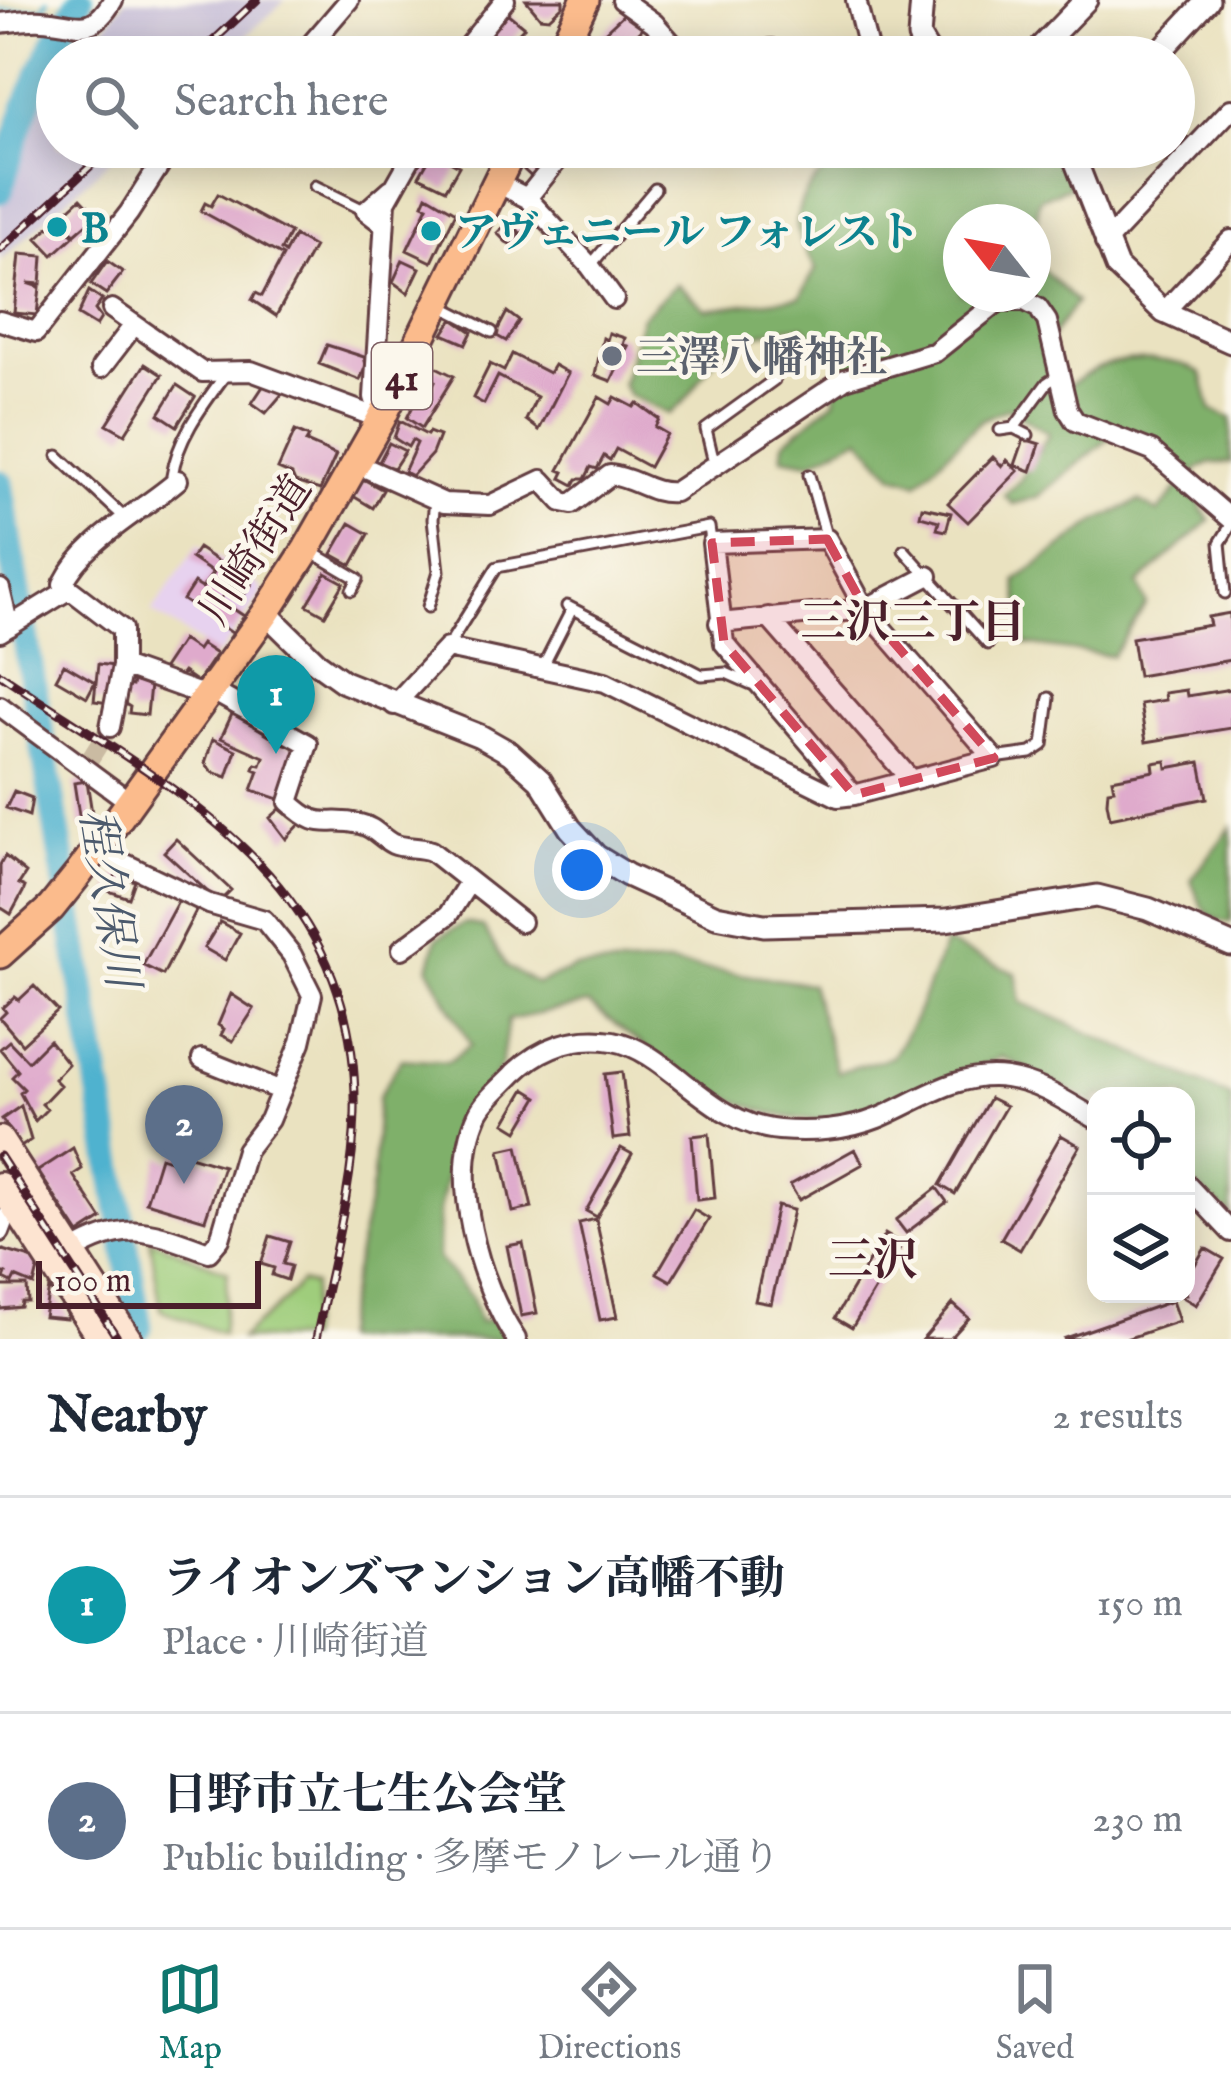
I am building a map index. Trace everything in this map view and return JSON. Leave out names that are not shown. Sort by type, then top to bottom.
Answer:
[{"type":"main road","points":[[568,36],[585,0]]},
{"type":"main road","name":"川崎街道","points":[[0,954],[58,899],[88,861],[307,549],[381,419],[504,168]]},
{"type":"main road","points":[[0,1139],[129,1339]]},
{"type":"main road","points":[[0,1185],[5,1220],[100,1339]]},
{"type":"street","points":[[0,23],[50,21],[80,26],[100,20],[113,0]]},
{"type":"street","points":[[319,36],[349,0]]},
{"type":"street","points":[[476,36],[505,0]]},
{"type":"street","points":[[622,0],[665,36]]},
{"type":"street","points":[[856,0],[865,36]]},
{"type":"street","points":[[920,36],[917,25],[922,0]]},
{"type":"street","points":[[1051,36],[1086,0]]},
{"type":"street","points":[[1174,36],[1208,0]]},
{"type":"street","points":[[1195,147],[1231,109]]},
{"type":"street","points":[[1,321],[36,332],[129,213],[158,168]]},
{"type":"street","points":[[381,419],[374,397],[386,202],[405,168]]},
{"type":"street","points":[[527,198],[551,168]]},
{"type":"street","points":[[1078,168],[1117,267],[1164,312],[1231,342]]},
{"type":"street","points":[[1105,243],[1176,168]]},
{"type":"street","points":[[496,183],[527,198],[614,299]]},
{"type":"street","points":[[384,225],[367,212],[393,188]]},
{"type":"street","points":[[1164,312],[1231,240]]},
{"type":"street","points":[[357,464],[435,501],[490,505],[542,480],[562,502],[572,504],[610,475],[625,476],[663,493],[675,492],[845,380],[934,352],[999,301],[1014,298],[1038,308],[1047,321],[1068,410],[1075,421],[1152,451],[1231,522]]},
{"type":"street","points":[[112,309],[202,372],[251,371],[381,419]]},
{"type":"street","points":[[101,368],[134,325]]},
{"type":"street","points":[[110,727],[122,666],[122,629],[63,584],[70,570],[175,478]]},
{"type":"street","points":[[394,705],[447,648],[605,682],[838,797],[854,795],[994,758],[865,609],[826,539],[712,543],[719,623],[724,643],[854,795]]},
{"type":"street","points":[[719,623],[865,609],[928,576]]},
{"type":"street","points":[[0,589],[4,630],[68,590]]},
{"type":"street","points":[[266,613],[328,672],[394,705],[499,746],[539,780],[596,856],[656,889],[733,921],[778,926],[946,920],[1097,896],[1148,909],[1231,945]]},
{"type":"street","points":[[768,617],[911,780]]},
{"type":"street","points":[[122,666],[249,710],[308,744],[289,802],[304,817],[314,823],[358,823],[395,846],[419,846],[521,922]]},
{"type":"street","points":[[0,706],[61,752],[87,764],[130,802]]},
{"type":"street","points":[[72,1252],[115,1233],[139,1229],[208,1252],[220,1239],[246,1150],[268,1120],[302,1042],[312,995],[292,956],[264,920],[88,861]]},
{"type":"street","points":[[402,949],[448,916],[470,882]]},
{"type":"street","points":[[516,1339],[498,1312],[480,1269],[467,1199],[470,1148],[478,1113],[544,1048],[575,1041],[615,1041],[653,1061],[715,1107],[756,1126],[779,1130],[848,1128],[962,1081],[1002,1077],[1038,1086],[1087,1114]]},
{"type":"street","points":[[202,1059],[279,1090]]},
{"type":"street","points":[[5,1220],[26,1191],[27,1180]]},
{"type":"street","points":[[1195,1194],[1231,1232]]},
{"type":"lane","points":[[316,186],[367,212]]},
{"type":"lane","points":[[590,266],[655,189]]},
{"type":"lane","points":[[438,304],[492,332]]},
{"type":"lane","points":[[175,478],[175,454],[196,415],[229,371]]},
{"type":"lane","points":[[1014,428],[1047,383],[1059,375]]},
{"type":"lane","points":[[715,467],[706,429],[774,380]]},
{"type":"lane","points":[[1000,430],[1014,428],[1028,435]]},
{"type":"lane","points":[[58,456],[126,519]]},
{"type":"lane","points":[[809,475],[826,539]]},
{"type":"lane","points":[[428,607],[439,571],[435,501]]},
{"type":"lane","points":[[1225,592],[1220,543],[1231,522]]},
{"type":"lane","points":[[447,648],[497,567],[709,527],[712,543]]},
{"type":"lane","points":[[307,549],[358,579],[352,590]]},
{"type":"lane","points":[[904,550],[988,644]]},
{"type":"lane","points":[[542,669],[570,607],[702,675],[726,673],[767,691]]},
{"type":"lane","points":[[994,758],[1031,753],[1043,745],[1049,698]]},
{"type":"highlighted area","points":[[827,539],[865,609],[994,758],[854,795],[724,643],[712,543]]},
{"type":"shaded area","points":[[125,0],[286,0],[246,36],[93,36]]},
{"type":"shaded area","points":[[36,106],[36,168],[101,168],[0,261],[0,138]]},
{"type":"shaded area","points":[[198,544],[260,586],[262,594],[219,655],[152,612]]},
{"type":"green space","points":[[828,168],[1066,168],[1070,186],[1039,199],[1039,204],[943,204],[943,312],[1051,312],[1051,278],[1076,302],[1043,350],[1054,394],[1106,365],[1168,362],[1202,374],[1211,410],[1231,418],[1231,463],[1211,463],[1195,471],[1202,510],[1210,520],[1138,584],[1147,604],[1112,656],[1025,644],[1016,581],[1097,521],[1139,501],[1158,512],[1179,487],[1179,465],[1138,433],[1118,431],[1038,497],[1013,504],[1004,495],[1020,480],[1049,434],[1008,408],[981,420],[918,482],[894,475],[860,437],[810,462],[782,457],[784,442],[835,400],[840,361],[804,326],[764,332],[726,350],[669,414],[629,395],[622,384],[642,316],[677,284],[706,309],[800,297],[816,269],[798,230],[798,212],[809,188]]},
{"type":"green space","points":[[1231,827],[1231,922],[1209,914],[1191,880]]},
{"type":"green space","points":[[466,923],[483,927],[507,967],[537,984],[575,968],[668,964],[811,984],[837,1072],[892,1057],[914,1020],[945,943],[1016,973],[1021,1002],[1231,1097],[1231,1215],[1195,1185],[1195,1087],[1087,1087],[1087,1100],[1002,1057],[874,1112],[820,1120],[783,1116],[713,1090],[588,1004],[508,1020],[501,1066],[453,1146],[439,1211],[438,1258],[471,1297],[479,1322],[496,1319],[508,1339],[340,1339],[373,1180],[378,1098],[401,1059],[448,1062],[471,1045],[429,968],[437,938]]},
{"type":"green space","points":[[150,1239],[228,1272],[222,1334],[161,1310]]},
{"type":"green space","points":[[300,1282],[313,1285],[306,1339],[240,1339],[280,1305]]},
{"type":"building","points":[[526,0],[563,0],[563,5],[549,18],[540,17]]},
{"type":"building","points":[[628,10],[644,27],[634,36],[600,36]]},
{"type":"building","points":[[507,13],[524,27],[516,36],[487,36]]},
{"type":"building","points":[[424,168],[458,168],[446,189],[419,176]]},
{"type":"building","points":[[525,168],[545,168],[536,181]]},
{"type":"building","points":[[218,194],[290,233],[281,250],[285,253],[294,236],[314,247],[276,316],[252,300],[256,293],[262,296],[283,256],[201,211]]},
{"type":"building","name":"アヴェニール フォレスト","points":[[427,195],[456,212],[432,262],[407,250],[428,206],[423,204]]},
{"type":"building","name":"B","points":[[81,198],[97,215],[75,234],[67,228],[74,236],[53,255],[37,238]]},
{"type":"building","points":[[523,208],[531,217],[524,223],[528,228],[521,234],[517,229],[519,235],[510,244],[497,233]]},
{"type":"building","points":[[20,254],[43,256],[41,284],[28,283],[40,287],[37,315],[14,313]]},
{"type":"building","points":[[403,260],[420,268],[408,293],[393,282]]},
{"type":"building","points":[[107,261],[123,272],[106,294],[91,284]]},
{"type":"building","points":[[89,291],[102,300],[95,310],[101,318],[96,326],[78,315]]},
{"type":"building","points":[[507,312],[519,321],[506,341],[495,335]]},
{"type":"building","points":[[453,319],[472,332],[466,344],[443,334]]},
{"type":"building","name":"三澤八幡神社","points":[[609,333],[625,338],[623,345],[628,346],[611,381],[595,375],[603,338],[607,340]]},
{"type":"building","points":[[327,345],[364,357],[360,380],[319,364]]},
{"type":"building","points":[[512,354],[549,373],[554,365],[568,373],[539,430],[526,420],[537,397],[498,376],[484,404],[473,398],[490,364],[504,371]]},
{"type":"building","points":[[145,364],[162,375],[125,434],[107,424]]},
{"type":"building","points":[[434,366],[454,376],[422,428],[407,418],[423,386],[430,390],[435,381],[428,377]]},
{"type":"building","points":[[271,384],[283,393],[266,413],[252,403],[264,385]]},
{"type":"building","points":[[177,385],[195,397],[177,426],[159,414]]},
{"type":"building","points":[[599,397],[611,404],[615,397],[634,407],[637,403],[659,419],[655,427],[667,434],[649,467],[616,449],[610,460],[604,456],[597,469],[591,467],[585,479],[577,479],[574,485],[561,478],[564,472],[559,470]]},
{"type":"building","points":[[400,421],[439,436],[432,454],[412,476],[404,472],[417,443],[412,440],[408,447],[394,438]]},
{"type":"building","points":[[295,431],[309,437],[306,442],[336,455],[320,490],[295,482],[292,475],[278,469]]},
{"type":"building","points":[[1024,439],[1040,444],[1031,471],[1015,465]]},
{"type":"building","points":[[389,443],[405,451],[394,468],[378,464]]},
{"type":"building","points":[[993,457],[1002,466],[1007,460],[1018,471],[968,522],[948,503]]},
{"type":"building","points":[[363,479],[383,490],[373,508],[353,496]]},
{"type":"building","points":[[922,507],[951,513],[946,531],[937,529],[939,521],[920,516]]},
{"type":"building","points":[[350,523],[369,534],[352,565],[332,554]]},
{"type":"building","points":[[198,548],[252,584],[244,595],[230,585],[220,600],[244,616],[232,633],[183,600],[194,583],[202,588],[213,573],[191,558]]},
{"type":"building","points":[[326,573],[344,583],[325,615],[307,605]]},
{"type":"building","points":[[1230,613],[1231,660],[1138,676],[1132,638],[1210,625],[1208,617]]},
{"type":"building","points":[[182,640],[216,654],[197,682],[183,672],[177,680],[162,670]]},
{"type":"building","points":[[64,664],[95,682],[87,697],[56,679]]},
{"type":"building","points":[[98,664],[114,666],[110,703],[94,701]]},
{"type":"building","points":[[133,681],[150,685],[147,715],[129,713],[130,707],[122,702],[126,685],[132,686]]},
{"type":"building","points":[[1231,689],[1231,728],[1146,742],[1140,704],[1165,700],[1164,693],[1186,690],[1187,696]]},
{"type":"building","points":[[233,712],[282,743],[297,747],[282,800],[252,790],[259,771],[254,769],[264,757],[221,738]]},
{"type":"building","points":[[213,739],[236,750],[227,777],[212,772],[205,763]]},
{"type":"building","points":[[1166,761],[1167,768],[1200,762],[1207,798],[1110,818],[1107,802],[1108,790],[1114,789],[1112,779],[1154,771],[1153,763]]},
{"type":"building","points":[[87,781],[94,826],[81,828],[74,783]]},
{"type":"building","points":[[14,791],[32,798],[29,816],[6,808]]},
{"type":"building","points":[[280,809],[286,814],[290,810],[303,821],[286,839],[270,818]]},
{"type":"building","points":[[176,839],[231,890],[219,902],[164,852]]},
{"type":"building","points":[[5,856],[26,873],[19,884],[25,887],[11,914],[0,907],[0,865]]},
{"type":"building","points":[[116,874],[135,881],[129,898],[109,891]]},
{"type":"building","points":[[179,899],[197,909],[163,975],[143,965]]},
{"type":"building","points":[[220,922],[240,933],[225,960],[204,948]]},
{"type":"building","points":[[34,986],[58,1011],[22,1044],[0,1018],[6,1012],[3,1008]]},
{"type":"building","points":[[231,994],[254,1009],[233,1041],[221,1035],[224,1029],[218,1025]]},
{"type":"building","points":[[49,1040],[68,1064],[54,1079],[60,1085],[42,1104],[47,1109],[35,1121],[20,1093],[24,1089],[12,1077],[18,1071],[0,1049],[9,1041],[28,1061]]},
{"type":"building","points":[[622,1072],[630,1137],[613,1139],[605,1074]]},
{"type":"building","points":[[525,1089],[538,1097],[518,1131],[505,1123]]},
{"type":"building","points":[[990,1098],[1006,1106],[955,1194],[940,1185]]},
{"type":"building","points":[[21,1106],[31,1140],[21,1147],[2,1119]]},
{"type":"building","points":[[709,1134],[715,1198],[697,1200],[692,1136]]},
{"type":"building","points":[[1061,1135],[1080,1146],[1020,1250],[1001,1239]]},
{"type":"building","points":[[518,1146],[532,1208],[513,1212],[500,1150]]},
{"type":"building","points":[[73,1148],[82,1169],[73,1175],[102,1219],[79,1234],[38,1171]]},
{"type":"building","points":[[621,1148],[632,1154],[597,1217],[586,1211]]},
{"type":"building","points":[[855,1149],[863,1164],[799,1200],[790,1185]]},
{"type":"building","points":[[176,1152],[223,1166],[205,1220],[146,1202],[160,1157],[173,1161]]},
{"type":"building","points":[[937,1188],[947,1202],[906,1233],[896,1220]]},
{"type":"building","points":[[777,1206],[793,1210],[771,1304],[755,1301]]},
{"type":"building","points":[[694,1210],[709,1219],[671,1281],[657,1273]]},
{"type":"building","points":[[596,1219],[617,1317],[600,1320],[579,1223]]},
{"type":"building","points":[[885,1234],[902,1244],[852,1328],[835,1318]]},
{"type":"building","points":[[270,1236],[290,1242],[283,1264],[291,1266],[287,1280],[272,1275],[274,1268],[261,1264]]},
{"type":"building","points":[[523,1243],[537,1313],[521,1316],[507,1246]]},
{"type":"building","points":[[1205,1248],[1224,1259],[1196,1305],[1193,1303],[1195,1265]]},
{"type":"building","points":[[0,1249],[34,1259],[39,1265],[34,1285],[15,1277],[12,1283],[4,1279]]},
{"type":"building","points":[[1,1286],[27,1286],[28,1302],[0,1309]]},
{"type":"building","points":[[49,1288],[67,1313],[67,1319],[44,1317]]},
{"type":"building","points":[[1166,1303],[1173,1303],[1179,1321],[1126,1339],[1063,1339]]},
{"type":"building","points":[[953,1304],[969,1318],[950,1339],[923,1339]]},
{"type":"waterway","points":[[0,11],[43,8],[48,0]]},
{"type":"waterway","name":"程久保川","points":[[59,36],[80,0]]},
{"type":"waterway","name":"程久保川","points":[[0,190],[36,83]]},
{"type":"waterway","name":"程久保川","points":[[0,483],[139,1327]]},
{"type":"tunnel","points":[[90,759],[110,727]]},
{"type":"railway","points":[[218,36],[257,0]]},
{"type":"railway","points":[[0,250],[88,168]]},
{"type":"railway","points":[[0,674],[128,758],[243,847],[290,900],[326,960],[348,1031],[355,1113],[346,1198],[316,1339]]},
{"type":"railway","points":[[0,1156],[118,1339]]},
{"type":"place","name":"B","points":[[57,227]]},
{"type":"place","name":"アヴェニール フォレスト","points":[[431,231]]},
{"type":"place","name":"三澤八幡神社","points":[[612,356]]},
{"type":"place","name":"ライオンズマンション高幡不動","points":[[276,754]]},
{"type":"place","name":"日野市立七生公会堂","points":[[184,1184]]},
{"type":"district","name":"三沢三丁目","points":[[913,621]]},
{"type":"district","name":"三沢","points":[[873,1259]]}]
